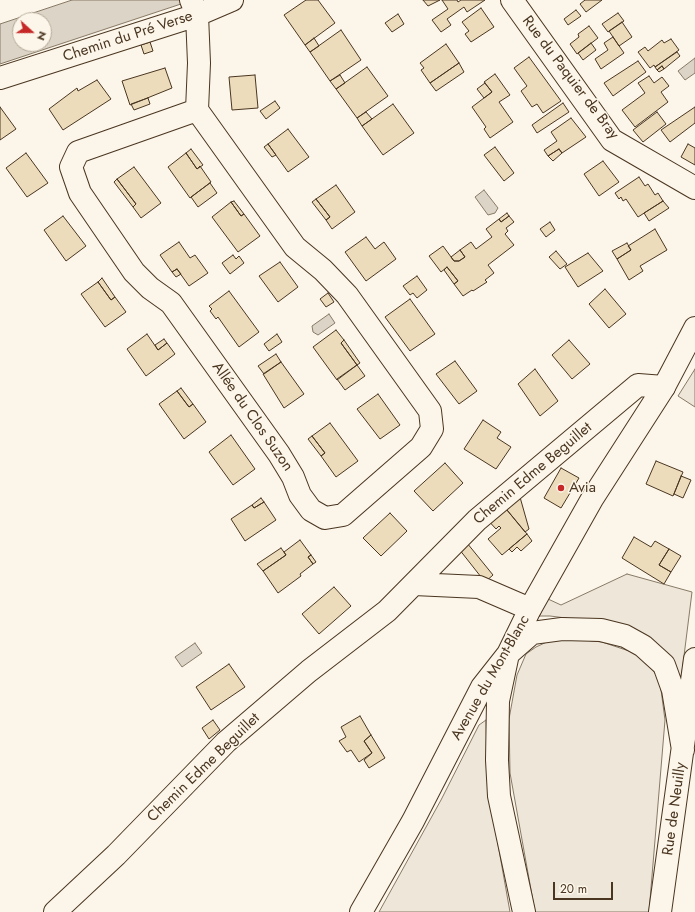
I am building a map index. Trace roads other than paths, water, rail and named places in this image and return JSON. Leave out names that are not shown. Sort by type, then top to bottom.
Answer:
[{"type":"street","name":"Chemin du Pré Verse","points":[[0,78],[194,7],[232,0]]},
{"type":"street","name":"Rue du Paquier de Bray","points":[[512,0],[612,140],[695,188]]},
{"type":"street","points":[[194,7],[199,63],[196,110]]},
{"type":"street","name":"Allée du Clos Suzon","points":[[196,110],[295,247],[323,270],[347,295],[430,411],[432,429],[421,447],[343,515],[325,518],[311,510],[300,496],[293,477],[279,454],[171,302],[150,288],[134,272],[80,193],[71,167],[78,152],[196,110]]},
{"type":"street","points":[[664,387],[695,328]]},
{"type":"street","points":[[664,387],[695,345]]},
{"type":"street","name":"Chemin Edme Beguillet","points":[[55,912],[116,855],[226,742],[309,672],[386,611],[477,520],[638,385],[664,387]]},
{"type":"street","name":"Avenue du Mont-Blanc","points":[[362,912],[413,821],[482,687],[508,654],[530,609],[592,499],[664,387]]},
{"type":"street","points":[[414,584],[479,587],[530,609]]},
{"type":"street","points":[[524,912],[499,796],[497,760],[498,701],[508,654],[532,632],[601,630],[625,636],[643,646],[664,665],[672,690],[683,750]]},
{"type":"street","name":"Rue de Neuilly","points":[[660,912],[695,659]]},
{"type":"place","name":"Avia","points":[[561,488]]}]
